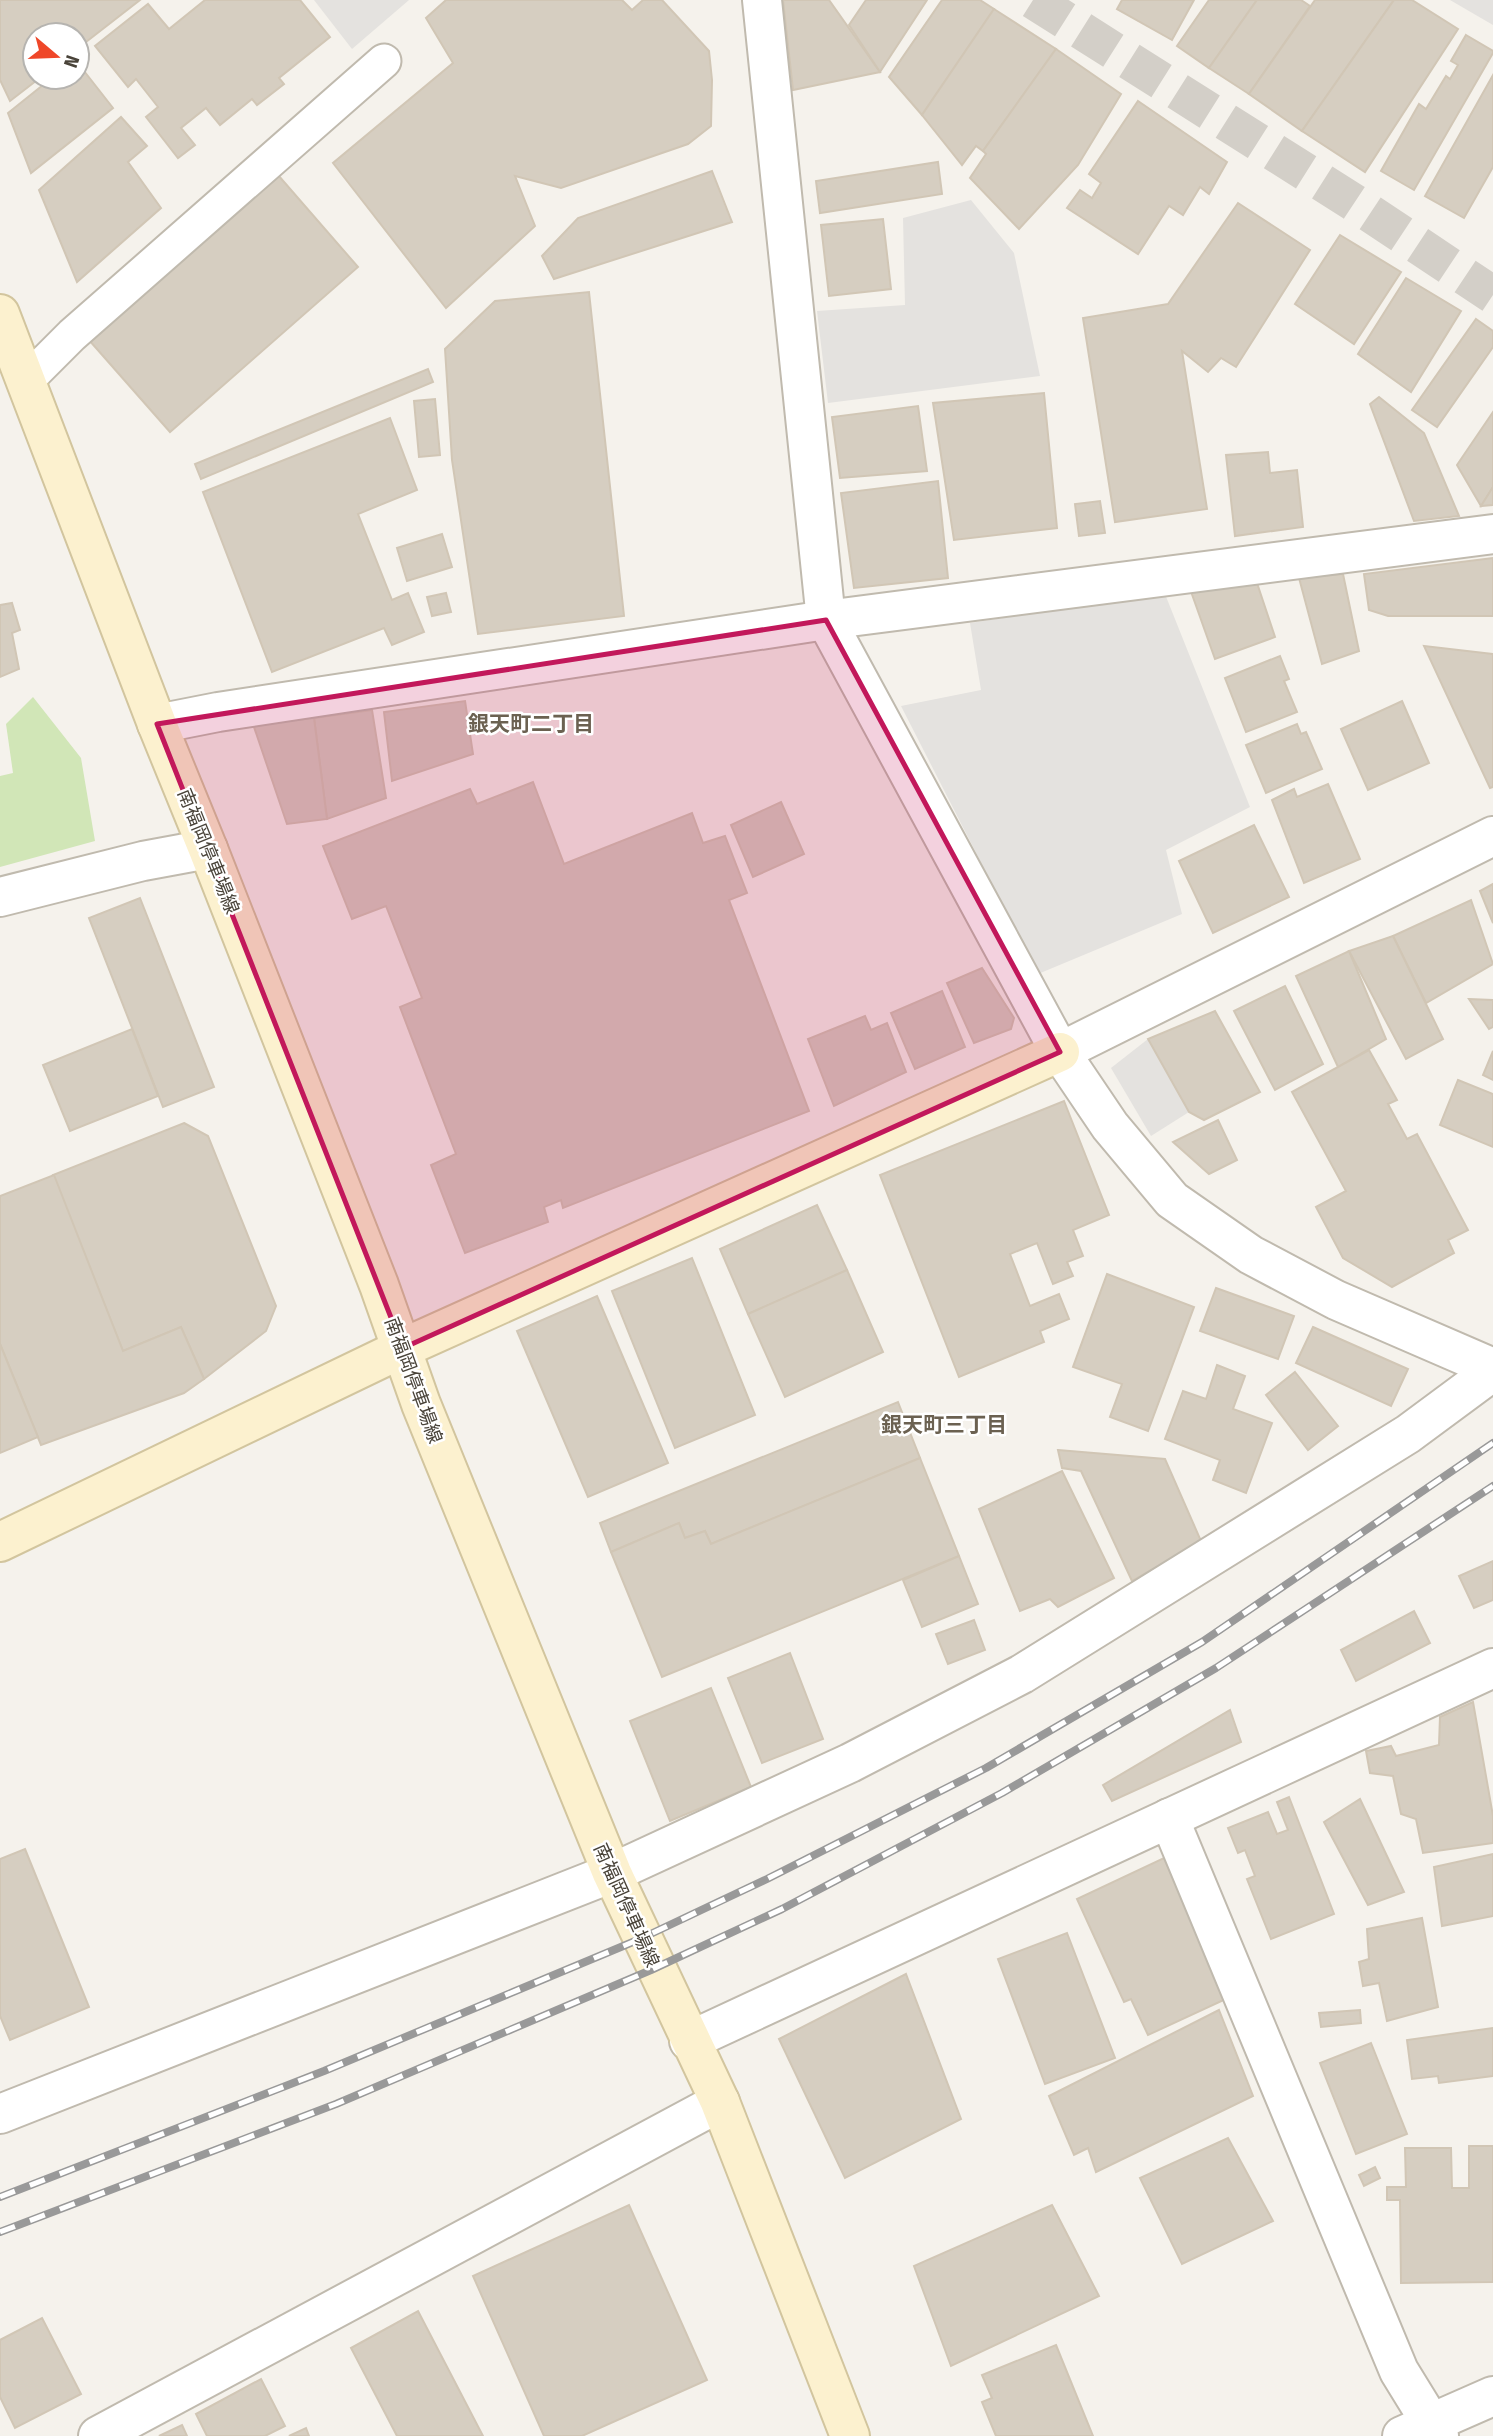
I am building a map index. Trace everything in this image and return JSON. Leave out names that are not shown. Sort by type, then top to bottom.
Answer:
[{"type":"main road","name":"南福岡停車場線","points":[[0,314],[157,724],[403,1349],[421,1404],[612,1873],[720,2102],[850,2436]]},
{"type":"main road","points":[[0,1542],[403,1349],[1060,1052]]},
{"type":"street","points":[[0,2114],[612,1873],[850,1763],[1023,1674],[1408,1434],[1493,1369],[1336,1300],[1263,1262],[1172,1200],[1110,1126],[1060,1052],[826,620],[762,0]]},
{"type":"street","points":[[157,724],[218,712],[826,620],[1493,534]]},
{"type":"street","points":[[1060,1052],[1493,836]]},
{"type":"street","points":[[0,897],[144,861],[208,849]]},
{"type":"street","points":[[689,2041],[1493,1668]]},
{"type":"street","points":[[1169,1818],[1424,2432],[1493,2396]]},
{"type":"street","points":[[98,2436],[720,2102]]},
{"type":"lane","points":[[26,381],[72,335],[384,61]]},
{"type":"highlighted area","points":[[826,620],[1060,1052],[403,1348],[157,724]]},
{"type":"green space","points":[[33,697],[81,758],[95,841],[0,867],[0,776],[13,773],[6,724]]},
{"type":"shaded area","points":[[314,0],[409,0],[352,49]]},
{"type":"shaded area","points":[[1450,0],[1493,0],[1493,25]]},
{"type":"shaded area","points":[[971,200],[1014,253],[1040,376],[828,403],[817,311],[905,305],[903,218]]},
{"type":"shaded area","points":[[1165,594],[1250,807],[1166,850],[1182,914],[1038,974],[901,706],[981,690],[970,623]]},
{"type":"shaded area","points":[[1148,1039],[1189,1112],[1151,1136],[1111,1068]]},
{"type":"building","points":[[0,0],[140,0],[91,38],[91,21],[21,21],[23,91],[10,101],[0,80]]},
{"type":"building","points":[[205,0],[300,0],[330,37],[279,78],[284,84],[257,105],[252,99],[220,125],[206,108],[181,128],[195,145],[178,158],[146,117],[158,107],[136,79],[128,87],[95,46],[148,4],[169,29]]},
{"type":"building","points":[[446,0],[622,0],[632,10],[643,0],[662,0],[709,51],[712,80],[711,126],[688,144],[561,188],[515,176],[535,226],[446,308],[333,163],[453,63],[426,18]]},
{"type":"building","points":[[783,0],[829,0],[880,72],[793,90]]},
{"type":"building","points":[[866,0],[927,0],[880,72],[849,25]]},
{"type":"building","points":[[942,0],[980,0],[994,9],[922,115],[889,77]]},
{"type":"building","points":[[1122,0],[1194,0],[1172,40],[1117,9]]},
{"type":"building","points":[[1209,0],[1257,0],[1209,68],[1177,46]]},
{"type":"building","points":[[1257,0],[1301,0],[1310,6],[1249,94],[1209,68]]},
{"type":"building","points":[[1315,0],[1394,0],[1302,131],[1249,94]]},
{"type":"building","points":[[1394,0],[1412,0],[1458,29],[1365,172],[1302,131]]},
{"type":"building","points":[[994,9],[1056,49],[983,151],[976,146],[962,165],[922,115]]},
{"type":"building","points":[[1466,35],[1493,53],[1414,190],[1381,171],[1419,104],[1426,109],[1446,76],[1450,79],[1458,65],[1451,61]]},
{"type":"building","points":[[1056,49],[1121,94],[1078,165],[1019,229],[970,178],[986,154],[983,151]]},
{"type":"building","points":[[1493,75],[1493,167],[1464,218],[1425,196]]},
{"type":"building","points":[[91,80],[113,108],[31,173],[8,113],[36,91],[91,91]]},
{"type":"building","points":[[1138,101],[1227,162],[1209,194],[1200,187],[1183,215],[1169,206],[1138,254],[1067,208],[1080,190],[1092,198],[1101,183],[1089,174]]},
{"type":"building","points":[[121,117],[147,146],[128,162],[161,208],[77,282],[39,190]]},
{"type":"building","points":[[938,162],[942,194],[820,213],[816,181]]},
{"type":"building","points":[[712,171],[732,222],[554,279],[542,256],[578,218]]},
{"type":"building","points":[[278,175],[358,267],[170,432],[89,340]]},
{"type":"building","points":[[1238,203],[1310,250],[1236,367],[1221,358],[1208,372],[1182,351],[1207,509],[1115,522],[1083,318],[1168,304]]},
{"type":"building","points":[[883,219],[891,289],[829,296],[821,225]]},
{"type":"building","points":[[1340,235],[1401,272],[1354,344],[1295,304]]},
{"type":"building","points":[[1406,278],[1461,311],[1411,392],[1358,354]]},
{"type":"building","points":[[589,292],[624,616],[478,634],[452,460],[445,349],[495,301]]},
{"type":"building","points":[[1476,319],[1493,331],[1493,347],[1437,427],[1412,410]]},
{"type":"building","points":[[428,369],[433,382],[201,479],[195,464]]},
{"type":"building","points":[[1044,393],[1057,528],[954,540],[933,403]]},
{"type":"building","points":[[1379,397],[1424,433],[1459,516],[1414,521],[1370,404]]},
{"type":"building","points":[[435,399],[440,455],[419,457],[414,401]]},
{"type":"building","points":[[918,406],[927,471],[840,478],[832,417]]},
{"type":"building","points":[[1493,412],[1493,487],[1481,506],[1457,465]]},
{"type":"building","points":[[390,418],[417,490],[358,514],[392,600],[408,593],[424,632],[392,645],[384,628],[272,672],[203,492]]},
{"type":"building","points":[[1268,452],[1270,473],[1297,470],[1303,527],[1235,536],[1226,455]]},
{"type":"building","points":[[938,481],[948,578],[854,588],[841,493]]},
{"type":"building","points":[[1493,487],[1493,505],[1481,506]]},
{"type":"building","points":[[1100,501],[1105,533],[1079,536],[1075,504]]},
{"type":"building","points":[[442,534],[452,567],[407,581],[397,548]]},
{"type":"building","points":[[1493,558],[1493,616],[1388,616],[1369,610],[1364,574]]},
{"type":"building","points":[[1343,574],[1359,651],[1322,664],[1299,578]]},
{"type":"building","points":[[1256,580],[1275,637],[1215,659],[1189,586]]},
{"type":"building","points":[[446,593],[451,612],[432,616],[427,597]]},
{"type":"building","points":[[12,603],[20,630],[12,633],[19,669],[0,677],[0,605]]},
{"type":"building","points":[[1424,646],[1493,654],[1493,787],[1490,788]]},
{"type":"building","points":[[1280,656],[1289,679],[1284,681],[1297,712],[1246,732],[1225,678]]},
{"type":"building","points":[[465,701],[473,754],[392,781],[384,712]]},
{"type":"building","points":[[1402,701],[1429,763],[1368,790],[1341,729]]},
{"type":"building","points":[[372,710],[386,798],[327,819],[314,718]]},
{"type":"building","points":[[314,718],[327,819],[287,824],[253,724]]},
{"type":"building","points":[[1297,724],[1301,734],[1306,732],[1322,769],[1266,793],[1246,745]]},
{"type":"building","points":[[533,782],[564,864],[692,813],[703,843],[725,836],[747,893],[729,900],[809,1111],[563,1208],[561,1200],[544,1207],[548,1222],[465,1253],[431,1165],[456,1154],[400,1007],[422,998],[386,906],[352,919],[323,846],[470,789],[477,804]]},
{"type":"building","points":[[1328,784],[1360,859],[1304,883],[1272,800],[1294,789],[1297,797]]},
{"type":"building","points":[[781,802],[804,854],[753,877],[731,825]]},
{"type":"building","points":[[1254,825],[1289,897],[1213,933],[1179,861]]},
{"type":"building","points":[[1493,884],[1493,923],[1480,891]]},
{"type":"building","points":[[140,898],[214,1087],[163,1107],[89,918]]},
{"type":"building","points":[[1471,900],[1493,964],[1426,1003],[1393,936]]},
{"type":"building","points":[[1393,936],[1443,1039],[1406,1059],[1349,951]]},
{"type":"building","points":[[1349,951],[1386,1039],[1338,1067],[1296,976]]},
{"type":"building","points":[[982,968],[1014,1018],[1011,1029],[974,1043],[947,983]]},
{"type":"building","points":[[1285,986],[1323,1064],[1275,1090],[1234,1011]]},
{"type":"building","points":[[942,991],[965,1047],[915,1069],[891,1013]]},
{"type":"building","points":[[1469,999],[1493,1000],[1493,1027],[1489,1029]]},
{"type":"building","points":[[1215,1011],[1260,1092],[1204,1120],[1189,1112],[1148,1039]]},
{"type":"building","points":[[865,1016],[871,1030],[887,1023],[906,1072],[834,1106],[808,1039]]},
{"type":"building","points":[[132,1029],[158,1096],[70,1131],[43,1065]]},
{"type":"building","points":[[1369,1050],[1397,1100],[1388,1104],[1407,1139],[1417,1134],[1468,1230],[1448,1240],[1454,1253],[1392,1287],[1343,1258],[1316,1207],[1346,1191],[1292,1092]]},
{"type":"building","points":[[1493,1051],[1493,1080],[1483,1075]]},
{"type":"building","points":[[1458,1080],[1493,1094],[1493,1147],[1440,1125]]},
{"type":"building","points":[[1064,1101],[1109,1215],[1073,1230],[1083,1256],[1067,1262],[1073,1276],[1053,1284],[1037,1243],[1010,1254],[1030,1306],[1059,1294],[1069,1319],[1040,1331],[1044,1342],[959,1377],[880,1175]]},
{"type":"building","points":[[1218,1120],[1237,1160],[1209,1174],[1173,1142]]},
{"type":"building","points":[[184,1123],[208,1136],[276,1306],[266,1331],[204,1379],[181,1327],[123,1351],[53,1175]]},
{"type":"building","points":[[54,1175],[123,1351],[181,1327],[204,1379],[184,1393],[41,1445],[0,1344],[0,1196]]},
{"type":"building","points":[[817,1205],[847,1270],[748,1314],[720,1249]]},
{"type":"building","points":[[692,1258],[755,1415],[675,1448],[612,1291]]},
{"type":"building","points":[[847,1270],[883,1352],[785,1397],[748,1314]]},
{"type":"building","points":[[1107,1274],[1194,1307],[1148,1431],[1110,1417],[1122,1384],[1073,1367]]},
{"type":"building","points":[[1216,1288],[1294,1316],[1278,1359],[1200,1331]]},
{"type":"building","points":[[597,1296],[668,1463],[588,1497],[517,1331]]},
{"type":"building","points":[[1313,1327],[1408,1369],[1391,1406],[1296,1363]]},
{"type":"building","points":[[0,1344],[38,1437],[0,1453]]},
{"type":"building","points":[[1217,1365],[1245,1376],[1233,1409],[1272,1423],[1246,1493],[1213,1480],[1220,1460],[1165,1439],[1183,1391],[1206,1399]]},
{"type":"building","points":[[1295,1372],[1338,1426],[1308,1450],[1266,1395]]},
{"type":"building","points":[[898,1402],[920,1458],[711,1544],[705,1531],[685,1538],[679,1523],[611,1552],[600,1523]]},
{"type":"building","points":[[1058,1450],[1165,1459],[1201,1541],[1132,1581],[1081,1471],[1062,1468]]},
{"type":"building","points":[[920,1458],[959,1556],[662,1677],[611,1552],[679,1523],[685,1538],[705,1531],[711,1544]]},
{"type":"building","points":[[1062,1471],[1114,1578],[1058,1607],[1050,1599],[1020,1611],[979,1509]]},
{"type":"building","points":[[959,1556],[978,1604],[922,1627],[903,1580]]},
{"type":"building","points":[[1493,1561],[1493,1600],[1474,1608],[1459,1576]]},
{"type":"building","points":[[1414,1611],[1430,1643],[1356,1681],[1341,1650]]},
{"type":"building","points":[[974,1620],[985,1650],[948,1664],[936,1634]]},
{"type":"building","points":[[790,1653],[823,1739],[762,1763],[728,1678]]},
{"type":"building","points":[[711,1688],[751,1787],[670,1821],[630,1721]]},
{"type":"building","points":[[1473,1702],[1493,1816],[1493,1843],[1423,1853],[1416,1819],[1401,1814],[1393,1776],[1370,1773],[1366,1751],[1391,1746],[1396,1756],[1439,1745],[1440,1717]]},
{"type":"building","points":[[1230,1710],[1241,1742],[1112,1801],[1103,1785]]},
{"type":"building","points":[[1289,1797],[1334,1914],[1271,1939],[1247,1879],[1255,1876],[1245,1850],[1238,1853],[1228,1828],[1268,1812],[1277,1834],[1288,1830],[1277,1802]]},
{"type":"building","points":[[1360,1799],[1404,1892],[1368,1905],[1324,1822]]},
{"type":"building","points":[[25,1849],[89,2007],[10,2040],[0,2016],[0,1859]]},
{"type":"building","points":[[1493,1854],[1493,1916],[1442,1926],[1434,1867]]},
{"type":"building","points":[[1164,1858],[1228,1998],[1148,2035],[1131,1999],[1124,2002],[1077,1899]]},
{"type":"building","points":[[1422,1918],[1438,2007],[1387,2021],[1379,1983],[1363,1986],[1359,1962],[1369,1959],[1367,1929]]},
{"type":"building","points":[[1067,1933],[1115,2058],[1045,2084],[998,1959]]},
{"type":"building","points":[[906,1974],[961,2119],[845,2178],[779,2039]]},
{"type":"building","points":[[1219,2010],[1253,2096],[1096,2172],[1088,2148],[1074,2155],[1049,2096]]},
{"type":"building","points":[[1360,2010],[1361,2023],[1321,2027],[1319,2013]]},
{"type":"building","points":[[1493,2028],[1493,2076],[1439,2083],[1438,2076],[1412,2079],[1407,2040]]},
{"type":"building","points":[[1371,2043],[1407,2134],[1356,2154],[1320,2063]]},
{"type":"building","points":[[1228,2138],[1273,2221],[1182,2264],[1140,2178]]},
{"type":"building","points":[[1469,2146],[1493,2146],[1493,2282],[1401,2283],[1400,2200],[1387,2200],[1387,2187],[1406,2187],[1405,2148],[1451,2148],[1452,2188],[1469,2188]]},
{"type":"building","points":[[1375,2167],[1380,2178],[1364,2186],[1359,2175]]},
{"type":"building","points":[[629,2205],[707,2380],[582,2436],[544,2436],[473,2276]]},
{"type":"building","points":[[1052,2205],[1099,2296],[951,2366],[914,2266]]},
{"type":"building","points":[[418,2311],[483,2436],[397,2436],[351,2348]]},
{"type":"building","points":[[42,2318],[81,2394],[15,2428],[0,2397],[0,2340]]},
{"type":"building","points":[[1056,2345],[1093,2436],[996,2436],[982,2402],[992,2398],[982,2375]]},
{"type":"building","points":[[261,2379],[285,2426],[265,2436],[207,2436],[196,2414]]},
{"type":"building","points":[[182,2425],[187,2436],[159,2436]]},
{"type":"building","points":[[306,2428],[309,2436],[289,2436]]},
{"type":"tunnel","points":[[1033,0],[1353,202],[1493,295]]},
{"type":"railway","points":[[0,2197],[324,2071],[640,1939],[767,1879],[986,1768],[1202,1642],[1493,1443]]},
{"type":"railway","points":[[0,2232],[336,2104],[651,1970],[782,1909],[1002,1793],[1216,1668],[1493,1486]]},
{"type":"district","name":"銀天町二丁目","points":[[531,724]]},
{"type":"district","name":"銀天町三丁目","points":[[944,1425]]}]
